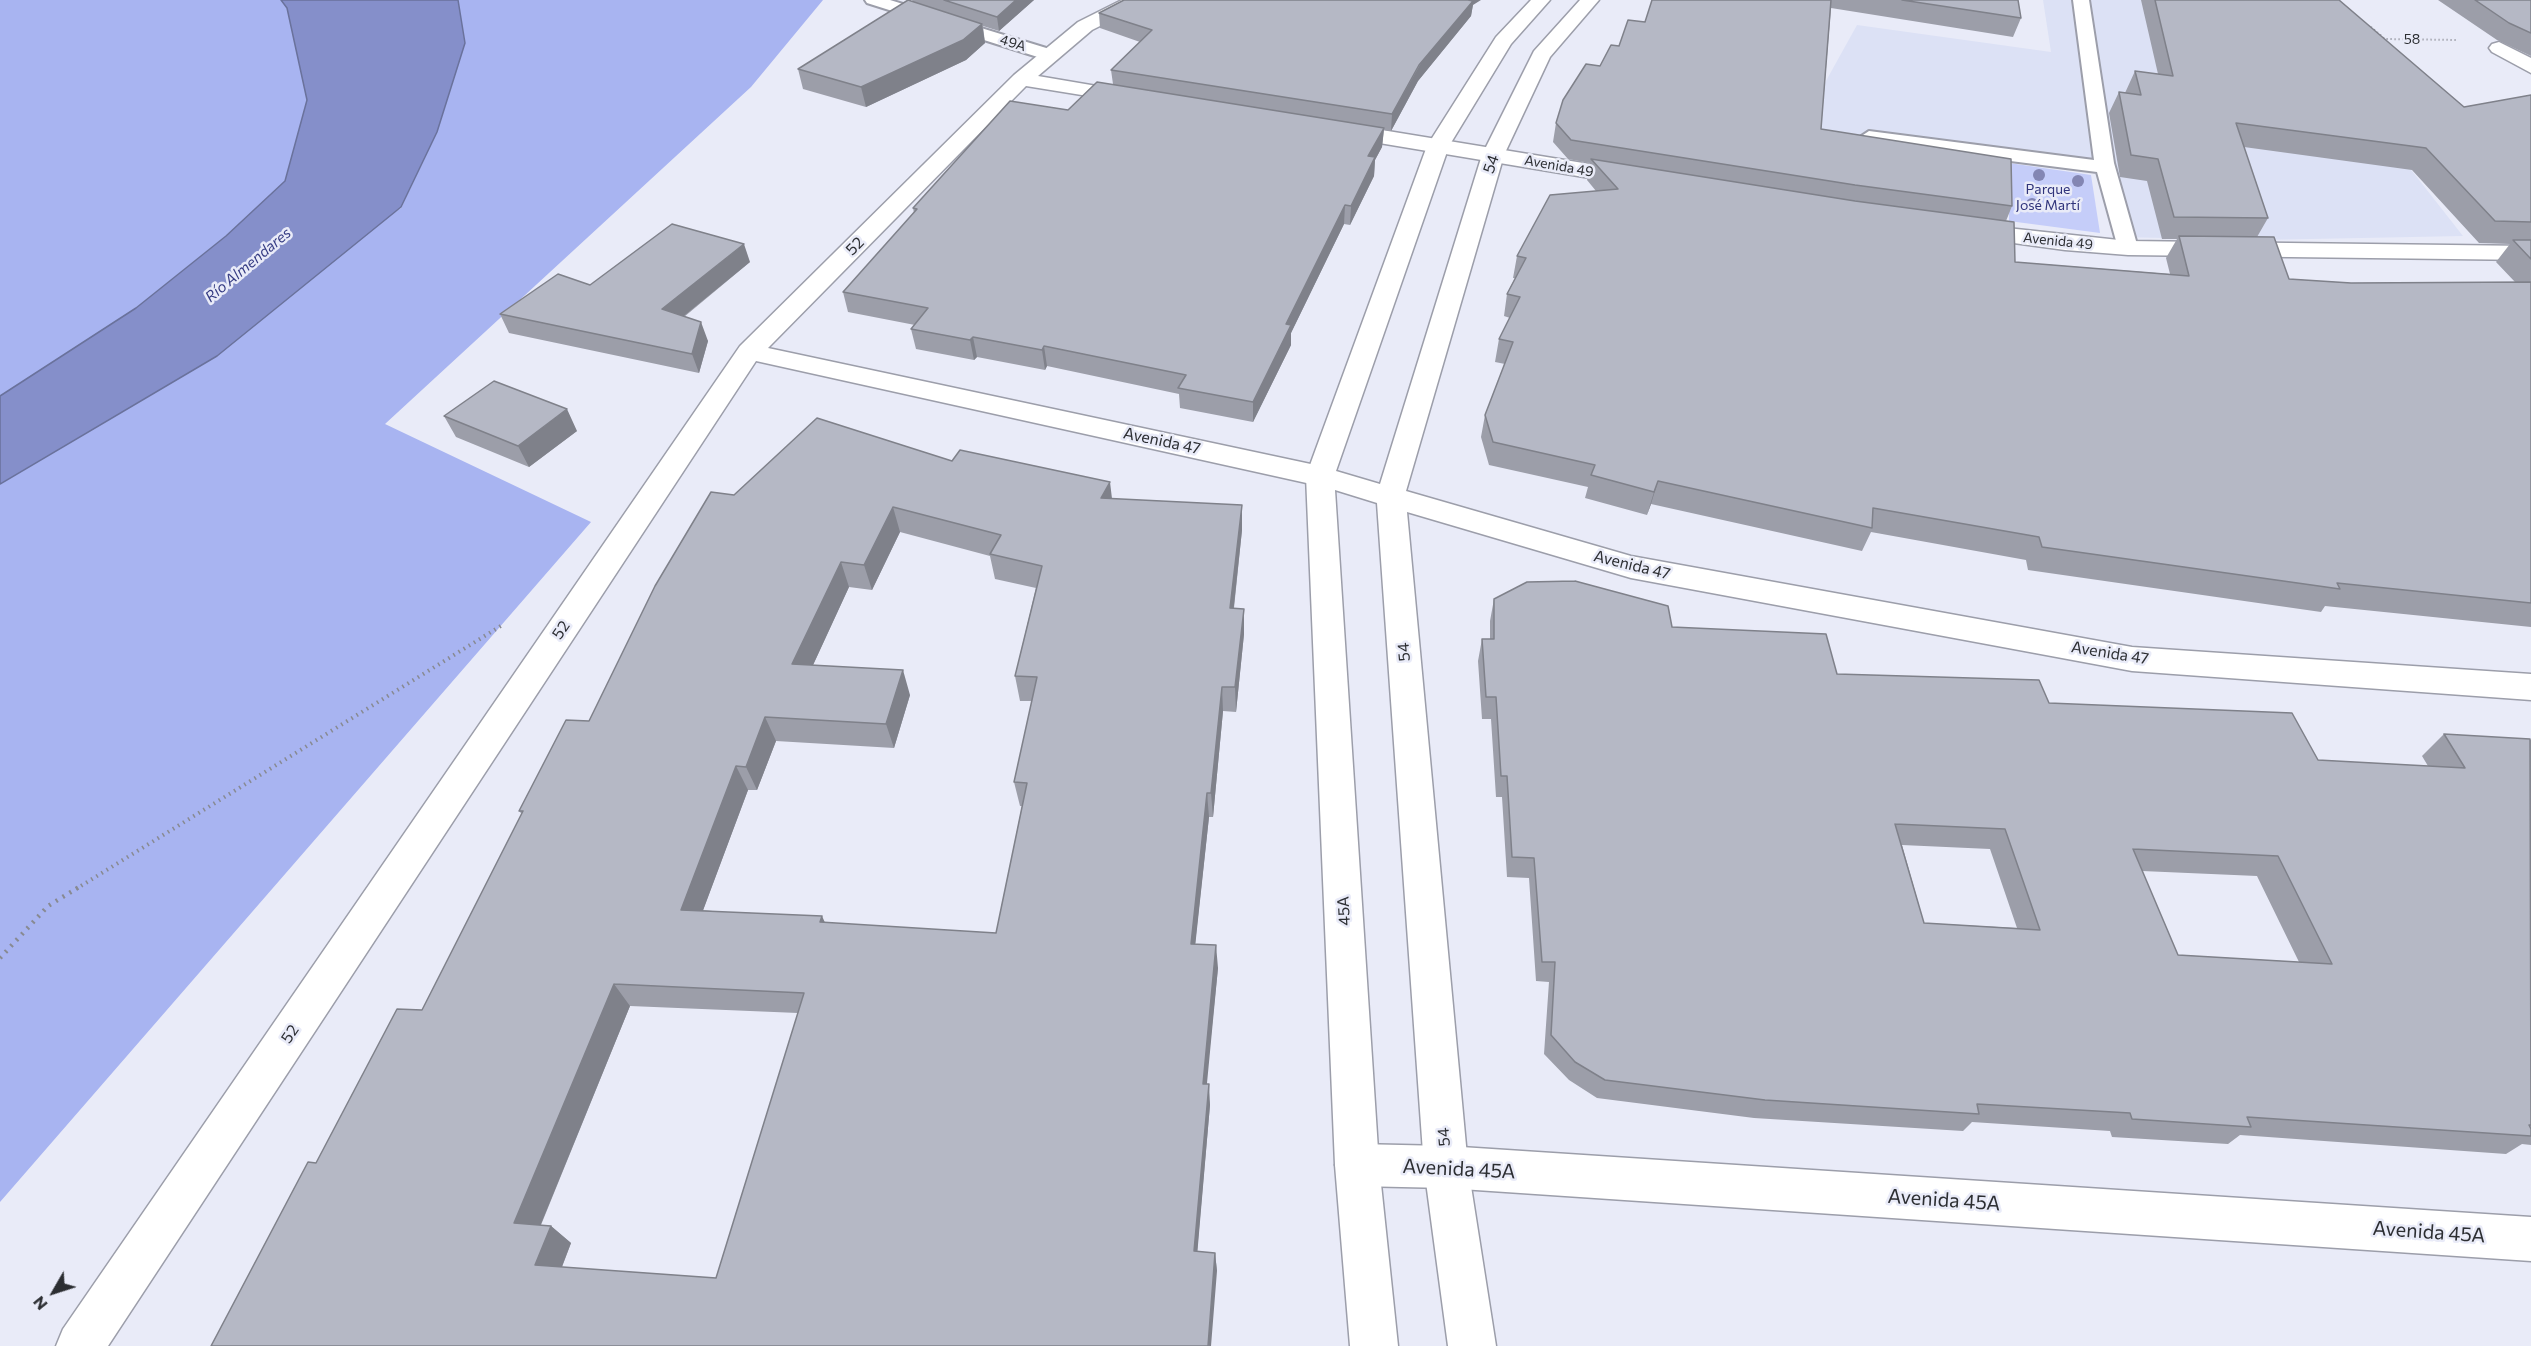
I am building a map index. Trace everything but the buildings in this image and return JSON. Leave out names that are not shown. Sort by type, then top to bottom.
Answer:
[{"type":"street","name":"52","points":[[80,1346],[749,352],[1020,79],[1085,26],[1137,0]]},
{"type":"street","points":[[1320,476],[1438,146],[1503,41],[1541,0]]},
{"type":"street","name":"54","points":[[1472,1346],[1446,1167],[1391,494],[1493,155],[1541,55],[1590,0]]},
{"type":"street","points":[[2499,48],[2531,45]]},
{"type":"street","points":[[2499,48],[2531,67]]},
{"type":"street","points":[[1020,79],[1148,99]]},
{"type":"street","name":"Avenida 49","points":[[1322,127],[1653,182]]},
{"type":"street","name":"Avenida 49","points":[[1951,228],[2065,243],[2128,248],[2531,253]]},
{"type":"street","name":"Avenida 47","points":[[749,352],[1320,476],[1391,494],[1631,567],[2132,659],[2531,687]]},
{"type":"street","name":"45A","points":[[1320,476],[1357,1165],[1374,1346]]},
{"type":"street","name":"Avenida 45A","points":[[1357,1165],[1446,1167],[2531,1239]]},
{"type":"lane","name":"49A","points":[[873,0],[1050,55]]},
{"type":"lane","points":[[2081,0],[2104,167],[2128,248]]},
{"type":"lane","points":[[1869,136],[2104,167]]},
{"type":"path","name":"58","points":[[2370,26],[2385,39],[2457,40],[2499,48]]},
{"type":"path","points":[[0,958],[48,906],[505,624]]},
{"type":"shaded area","points":[[0,0],[281,0],[287,8],[307,100],[285,181],[226,236],[136,308],[0,396]]},
{"type":"shaded area","points":[[458,0],[823,0],[751,87],[385,424],[591,522],[0,1202],[0,484],[401,208],[437,132],[465,43]]},
{"type":"shaded area","points":[[2043,0],[2202,0],[2401,157],[2463,236],[2260,240],[2118,237],[2096,170],[1801,126],[1857,25],[2051,52]]},
{"type":"green space","name":"Parque José Martí","points":[[2009,163],[2091,175],[2100,233],[2009,221]]},
{"type":"water","name":"Río Almendares","points":[[281,0],[458,0],[465,43],[437,132],[401,207],[217,356],[0,484],[0,396],[136,308],[226,236],[285,181],[307,100],[287,8]]}]
